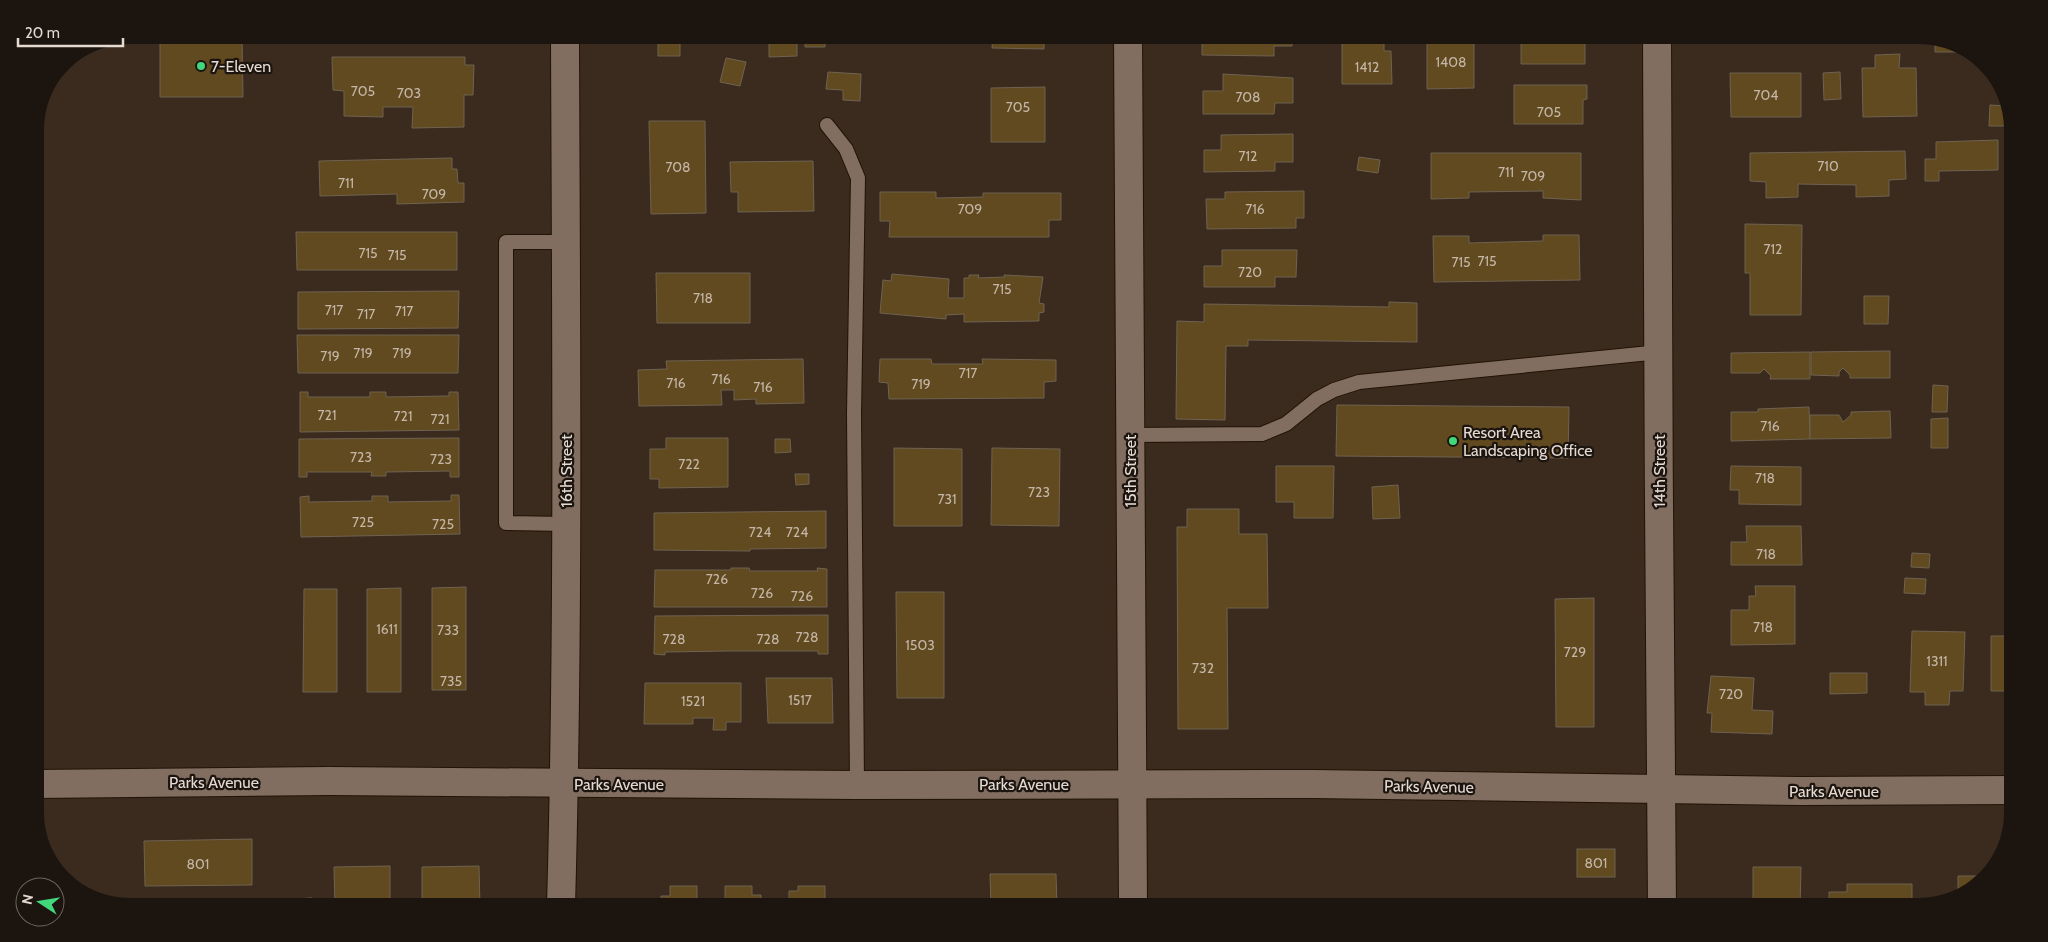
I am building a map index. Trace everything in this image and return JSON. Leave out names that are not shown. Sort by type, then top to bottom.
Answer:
[{"type":"street","name":"16th Street","points":[[561,898],[565,783],[565,44]]},
{"type":"street","name":"15th Street","points":[[1128,44],[1133,898]]},
{"type":"street","name":"14th Street","points":[[1657,44],[1662,898]]},
{"type":"street","name":"Parks Avenue","points":[[44,784],[328,781],[857,785],[1132,783],[1660,790],[2004,790]]},
{"type":"lane","points":[[827,125],[846,149],[858,178],[854,414],[857,785]]},
{"type":"lane","points":[[566,242],[506,242],[506,524],[566,524]]},
{"type":"lane","points":[[1129,436],[1262,434],[1286,424],[1317,400],[1334,390],[1359,382],[1660,352]]},
{"type":"building","name":"7-Eleven","points":[[160,44],[242,44],[243,97],[160,97]]},
{"type":"building","points":[[658,44],[680,44],[680,56],[658,56]]},
{"type":"building","points":[[769,44],[797,44],[797,56],[769,57]]},
{"type":"building","points":[[805,44],[825,44],[825,47],[805,47]]},
{"type":"building","points":[[992,44],[1044,44],[1044,49],[992,48]]},
{"type":"building","points":[[1202,44],[1292,44],[1292,46],[1274,46],[1274,56],[1202,55]]},
{"type":"building","points":[[1342,44],[1384,44],[1384,51],[1391,51],[1392,84],[1342,84]]},
{"type":"building","points":[[1427,44],[1474,44],[1474,88],[1427,89]]},
{"type":"building","points":[[1521,44],[1585,44],[1585,64],[1521,64]]},
{"type":"building","points":[[1935,45],[1956,52],[1935,52]]},
{"type":"building","points":[[1900,54],[1899,68],[1916,68],[1917,116],[1863,117],[1862,68],[1875,68],[1875,55]]},
{"type":"building","points":[[332,57],[465,57],[465,65],[474,65],[473,95],[464,95],[464,127],[412,128],[413,107],[383,107],[383,117],[344,116],[344,91],[333,90]]},
{"type":"building","points":[[726,58],[746,62],[740,86],[720,82]]},
{"type":"building","points":[[828,72],[861,74],[860,101],[843,100],[843,90],[826,89]]},
{"type":"building","points":[[1840,72],[1841,99],[1824,100],[1823,73]]},
{"type":"building","points":[[1730,73],[1801,73],[1801,117],[1731,117]]},
{"type":"building","points":[[1223,74],[1293,78],[1293,103],[1275,103],[1274,114],[1203,114],[1203,91],[1223,91]]},
{"type":"building","points":[[1514,85],[1587,85],[1587,99],[1583,100],[1583,124],[1514,124]]},
{"type":"building","points":[[1045,87],[1045,142],[991,142],[991,88]]},
{"type":"building","points":[[1990,105],[2001,106],[2004,126],[1989,126]]},
{"type":"building","points":[[649,121],[705,121],[706,213],[651,214]]},
{"type":"building","points":[[1293,134],[1293,162],[1275,162],[1275,171],[1204,172],[1204,150],[1221,150],[1221,135]]},
{"type":"building","points":[[1998,140],[1998,170],[1939,171],[1939,181],[1925,181],[1925,159],[1936,159],[1936,142]]},
{"type":"building","points":[[1905,151],[1906,179],[1889,180],[1889,196],[1856,197],[1856,185],[1798,184],[1798,197],[1766,198],[1766,182],[1750,181],[1750,153]]},
{"type":"building","points":[[1431,153],[1581,153],[1581,200],[1543,198],[1543,191],[1469,192],[1469,198],[1431,199]]},
{"type":"building","points":[[1359,157],[1380,160],[1378,173],[1357,170]]},
{"type":"building","points":[[452,158],[452,169],[457,169],[458,183],[464,183],[464,202],[397,204],[397,194],[320,196],[319,161]]},
{"type":"building","points":[[813,161],[814,211],[738,212],[738,192],[731,192],[730,162]]},
{"type":"building","points":[[1304,191],[1304,218],[1296,218],[1296,228],[1207,229],[1206,199],[1225,199],[1225,192]]},
{"type":"building","points":[[880,192],[936,192],[936,198],[983,197],[983,193],[1061,193],[1061,220],[1049,220],[1049,237],[889,237],[890,221],[880,221]]},
{"type":"building","points":[[1745,224],[1802,225],[1801,315],[1750,315],[1750,273],[1745,273]]},
{"type":"building","points":[[296,232],[457,232],[457,270],[297,270]]},
{"type":"building","points":[[1543,235],[1579,235],[1580,280],[1434,282],[1433,236],[1469,236],[1469,243],[1543,241]]},
{"type":"building","points":[[1222,250],[1297,250],[1296,277],[1275,277],[1275,287],[1204,287],[1204,266],[1222,266]]},
{"type":"building","points":[[656,273],[750,273],[750,323],[657,323]]},
{"type":"building","points":[[892,274],[949,279],[948,298],[964,298],[964,278],[969,278],[969,275],[979,275],[978,278],[1005,277],[1004,275],[1043,277],[1039,303],[1044,304],[1044,312],[1039,313],[1039,321],[964,322],[964,314],[946,315],[946,319],[880,313],[883,280],[891,281]]},
{"type":"building","points":[[459,291],[458,328],[298,329],[298,292]]},
{"type":"building","points":[[1864,296],[1889,296],[1888,324],[1864,324]]},
{"type":"building","points":[[1389,302],[1417,303],[1417,342],[1248,340],[1248,346],[1226,346],[1225,420],[1176,419],[1177,321],[1204,322],[1204,304],[1389,307]]},
{"type":"building","points":[[297,335],[459,335],[458,373],[298,373]]},
{"type":"building","points":[[1890,351],[1890,378],[1850,378],[1850,375],[1843,368],[1839,372],[1839,376],[1811,375],[1811,352]]},
{"type":"building","points":[[1810,352],[1810,379],[1770,379],[1771,376],[1764,369],[1760,373],[1731,373],[1731,353]]},
{"type":"building","points":[[803,359],[804,403],[756,404],[756,399],[734,400],[734,390],[721,390],[722,405],[639,406],[638,370],[667,369],[666,361]]},
{"type":"building","points":[[880,359],[931,359],[932,364],[983,364],[982,359],[1056,360],[1056,381],[1044,382],[1044,398],[889,399],[888,383],[879,382]]},
{"type":"building","points":[[1933,385],[1948,386],[1947,412],[1932,412]]},
{"type":"building","points":[[300,392],[308,392],[308,397],[370,397],[370,392],[386,392],[386,397],[449,396],[449,392],[458,392],[459,430],[300,432]]},
{"type":"building","name":"Resort Area Landscaping Office","points":[[1337,405],[1569,407],[1568,458],[1336,456]]},
{"type":"building","points":[[1809,407],[1810,439],[1731,441],[1731,412],[1758,412],[1758,409]]},
{"type":"building","points":[[1890,411],[1891,438],[1810,439],[1810,415],[1839,415],[1843,422],[1851,415],[1851,412]]},
{"type":"building","points":[[1948,418],[1948,448],[1931,448],[1931,419]]},
{"type":"building","points":[[459,438],[459,477],[450,477],[450,471],[386,472],[386,476],[371,476],[372,472],[307,472],[307,477],[299,477],[299,439]]},
{"type":"building","points":[[666,438],[728,438],[728,487],[659,488],[659,479],[650,479],[650,449],[666,449]]},
{"type":"building","points":[[775,439],[790,439],[791,452],[775,453]]},
{"type":"building","points":[[894,448],[962,449],[962,526],[894,526]]},
{"type":"building","points":[[992,448],[1060,449],[1059,526],[991,525]]},
{"type":"building","points":[[1276,466],[1334,466],[1333,518],[1294,518],[1294,502],[1276,502]]},
{"type":"building","points":[[1731,466],[1801,467],[1801,505],[1739,504],[1739,490],[1730,490]]},
{"type":"building","points":[[795,474],[809,474],[809,484],[796,485]]},
{"type":"building","points":[[1398,485],[1400,518],[1373,519],[1372,487]]},
{"type":"building","points":[[451,495],[459,495],[460,534],[301,537],[300,497],[309,496],[309,502],[372,501],[372,496],[388,496],[388,502],[451,501]]},
{"type":"building","points":[[1187,509],[1239,509],[1239,534],[1267,534],[1268,608],[1227,608],[1228,729],[1178,729],[1177,527],[1187,527]]},
{"type":"building","points":[[826,511],[826,548],[750,549],[750,551],[654,550],[654,513]]},
{"type":"building","points":[[1746,526],[1801,526],[1802,565],[1731,565],[1731,542],[1747,542]]},
{"type":"building","points":[[1912,553],[1930,554],[1929,568],[1911,567]]},
{"type":"building","points":[[731,568],[749,568],[750,571],[818,571],[817,568],[827,569],[827,607],[654,607],[655,570],[731,570]]},
{"type":"building","points":[[1905,578],[1926,579],[1925,594],[1904,593]]},
{"type":"building","points":[[1755,586],[1795,586],[1795,644],[1731,645],[1731,610],[1749,610],[1749,596],[1756,596]]},
{"type":"building","points":[[466,587],[466,690],[432,690],[432,588]]},
{"type":"building","points":[[401,588],[401,692],[367,692],[367,589]]},
{"type":"building","points":[[304,589],[337,589],[337,692],[303,692]]},
{"type":"building","points":[[896,592],[944,592],[944,698],[897,698]]},
{"type":"building","points":[[1594,598],[1594,727],[1556,727],[1555,599]]},
{"type":"building","points":[[828,615],[828,654],[818,654],[818,651],[728,651],[665,652],[665,655],[654,654],[655,616]]},
{"type":"building","points":[[1912,631],[1965,632],[1963,691],[1950,691],[1949,705],[1925,705],[1925,692],[1910,692]]},
{"type":"building","points":[[1991,636],[2004,636],[2004,691],[1991,691]]},
{"type":"building","points":[[1830,673],[1867,673],[1867,693],[1830,694]]},
{"type":"building","points":[[1711,676],[1754,678],[1752,710],[1773,711],[1772,734],[1711,732],[1712,713],[1707,713]]},
{"type":"building","points":[[766,678],[832,678],[833,723],[768,723]]},
{"type":"building","points":[[645,683],[741,683],[741,722],[726,722],[726,730],[713,730],[714,718],[693,718],[693,724],[644,724]]},
{"type":"building","points":[[252,839],[252,885],[145,886],[144,841]]},
{"type":"building","points":[[1577,849],[1615,849],[1615,877],[1577,877]]},
{"type":"building","points":[[390,866],[390,898],[335,898],[334,867]]},
{"type":"building","points":[[479,866],[480,898],[422,898],[422,867]]},
{"type":"building","points":[[1753,867],[1801,867],[1800,898],[1753,898]]},
{"type":"building","points":[[990,874],[1056,874],[1057,898],[991,898]]},
{"type":"building","points":[[1958,876],[1976,876],[1966,884],[1958,888]]},
{"type":"building","points":[[1847,884],[1912,884],[1912,898],[1829,898],[1829,892],[1847,892]]},
{"type":"building","points":[[670,886],[697,886],[697,898],[661,898],[661,896],[670,896]]},
{"type":"building","points":[[725,886],[752,886],[752,895],[761,895],[761,898],[725,898]]},
{"type":"building","points":[[798,886],[825,886],[825,898],[789,898],[789,891],[798,891]]},
{"type":"place","name":"7-Eleven","points":[[201,66]]},
{"type":"place","name":"Resort Area Landscaping Office","points":[[1453,441]]}]
